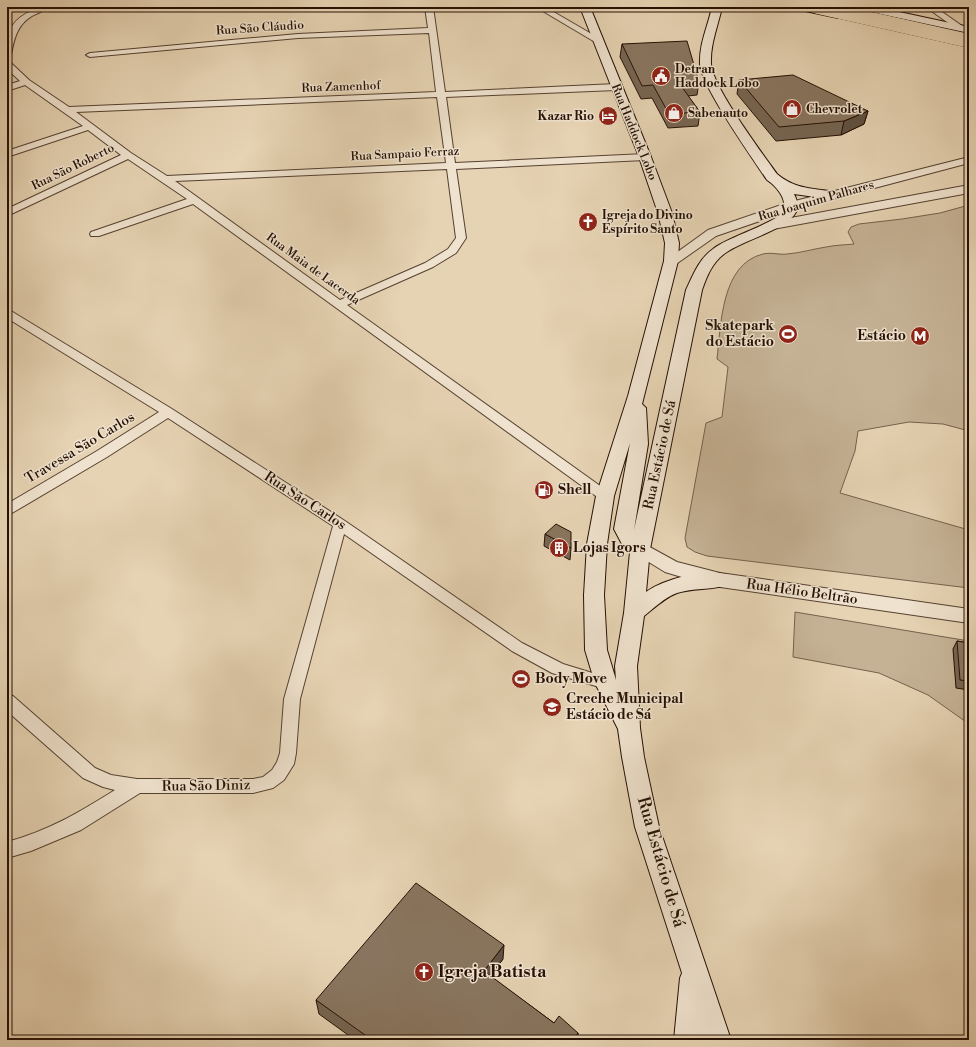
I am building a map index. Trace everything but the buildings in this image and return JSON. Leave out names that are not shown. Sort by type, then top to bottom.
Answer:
[{"type":"highway","points":[[818,7],[965,37]]},
{"type":"highway","points":[[843,7],[965,37]]},
{"type":"main road","name":"Rua Haddock Lobo","points":[[585,7],[645,157],[670,229],[672,243],[671,261]]},
{"type":"main road","points":[[717,7],[713,25],[708,36],[705,65],[712,84],[772,177],[783,185],[797,191],[829,195]]},
{"type":"main road","points":[[800,7],[965,37]]},
{"type":"main road","points":[[862,7],[965,37]]},
{"type":"main road","points":[[783,185],[791,206]]},
{"type":"main road","name":"Rua Estácio de Sá","points":[[716,1040],[713,1024],[647,827],[632,757],[626,666],[634,613],[640,550],[694,290],[701,270],[713,255],[725,246],[773,225],[787,215],[791,206]]},
{"type":"main road","name":"Rua Estácio de Sá","points":[[629,728],[606,683],[596,650],[594,595],[597,544],[605,496],[636,396],[671,261]]},
{"type":"main road","points":[[636,396],[639,444],[624,529],[631,543],[640,550]]},
{"type":"main road","points":[[634,613],[658,594],[667,590],[687,583],[720,580]]},
{"type":"main road","points":[[688,1040],[694,971]]},
{"type":"street","points":[[7,55],[14,28],[19,21],[45,7]]},
{"type":"street","points":[[189,7],[200,8]]},
{"type":"street","points":[[339,304],[429,265],[452,251],[461,238],[433,30],[428,7]]},
{"type":"street","points":[[540,7],[598,40]]},
{"type":"street","points":[[930,7],[965,37]]},
{"type":"street","name":"Rua São Cláudio","points":[[90,55],[195,41],[433,30]]},
{"type":"street","name":"Rua Maia de Lacerda","points":[[7,64],[26,82],[90,126],[128,155],[165,179],[605,496]]},
{"type":"street","points":[[7,88],[26,82]]},
{"type":"street","name":"Rua Zamenhof","points":[[67,110],[616,87]]},
{"type":"street","points":[[7,154],[90,126]]},
{"type":"street","name":"Rua São Roberto","points":[[7,213],[128,155]]},
{"type":"street","name":"Rua Sampaio Ferraz","points":[[165,179],[645,157]]},
{"type":"street","name":"Rua Joaquim Palhares","points":[[671,261],[712,233],[791,206],[829,195],[966,162]]},
{"type":"street","name":"Rua Joaquim Palhares","points":[[773,225],[834,212],[920,199],[969,188]]},
{"type":"street","points":[[95,234],[194,200]]},
{"type":"street","name":"Rua São Carlos","points":[[7,313],[168,412],[340,524],[517,647],[558,669],[606,683]]},
{"type":"street","name":"Travessa São Carlos","points":[[7,510],[102,454],[168,412]]},
{"type":"street","name":"Rua São Diniz","points":[[7,701],[89,773],[109,782],[137,786],[253,786],[267,783],[278,775],[285,764],[288,753],[292,699],[340,524]]},
{"type":"street","name":"Rua Hélio Beltrão","points":[[640,550],[671,567],[685,572],[720,580],[969,616]]},
{"type":"street","points":[[7,850],[25,845],[74,824],[137,786]]},
{"type":"shaded area","points":[[969,205],[969,431],[943,424],[909,422],[858,431],[855,451],[840,493],[969,530],[969,588],[707,556],[695,552],[687,547],[685,538],[706,423],[722,417],[728,367],[717,359],[720,330],[726,298],[731,283],[739,270],[749,260],[763,254],[784,254],[829,246],[854,244],[848,232],[851,227],[859,224],[940,213]]},
{"type":"shaded area","points":[[795,612],[969,641],[969,724],[928,695],[879,673],[793,657]]},
{"type":"place","name":"Detran Haddock Lobo","points":[[661,76]]},
{"type":"place","name":"Chevrolet","points":[[792,109]]},
{"type":"place","name":"Sabenauto","points":[[674,113]]},
{"type":"place","name":"Kazar Rio","points":[[608,116]]},
{"type":"place","name":"Igreja do Divino Espírito Santo","points":[[588,222]]},
{"type":"place","name":"Skatepark do Estácio","points":[[788,334]]},
{"type":"place","name":"Estácio","points":[[920,336]]},
{"type":"place","name":"Shell","points":[[544,490]]},
{"type":"place","name":"Lojas Igors","points":[[559,548]]},
{"type":"place","name":"Body Move","points":[[521,679]]},
{"type":"place","name":"Creche Municipal Estácio de Sá","points":[[552,707]]},
{"type":"place","name":"Igreja Batista","points":[[424,972]]}]
